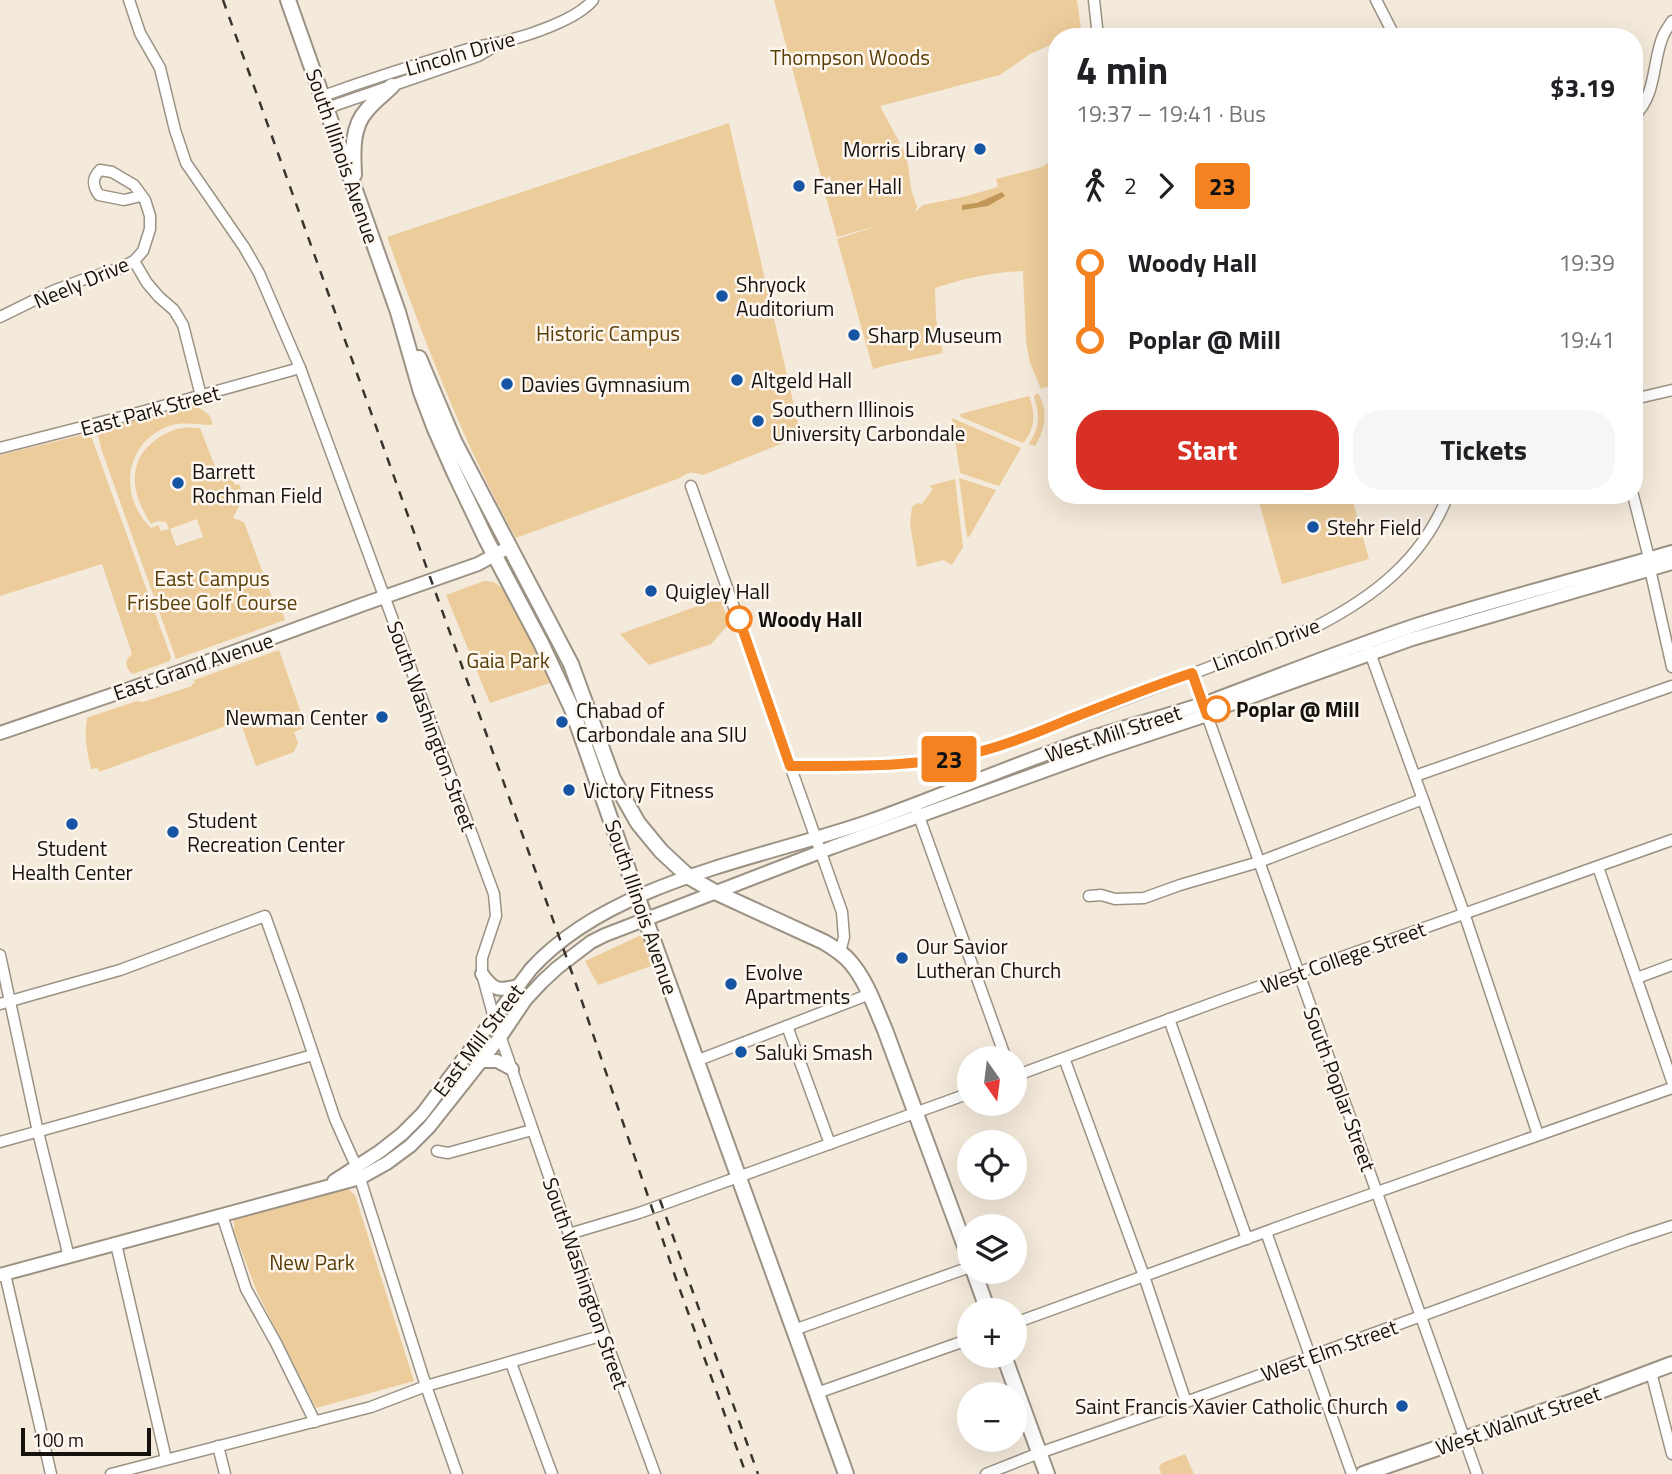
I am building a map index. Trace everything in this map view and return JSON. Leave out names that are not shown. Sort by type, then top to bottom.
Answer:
[{"type":"highway","name":"South Illinois Avenue","points":[[288,0],[398,312],[421,392],[435,429],[494,555],[568,698],[637,897],[846,1474]]},
{"type":"highway","points":[[356,194],[354,139],[365,112],[392,86]]},
{"type":"highway","name":"South Illinois Avenue","points":[[398,312],[454,442],[568,659],[613,779],[628,807],[655,844],[690,877],[715,892],[840,952]]},
{"type":"highway","points":[[840,952],[852,963],[870,994],[957,1225]]},
{"type":"highway","name":"West Walnut Street","points":[[1363,1474],[1672,1364]]},
{"type":"highway","points":[[1008,1368],[1047,1474]]},
{"type":"main road","name":"East Grand Avenue","points":[[0,733],[231,654],[478,564],[509,547]]},
{"type":"main road","name":"West Mill Street","points":[[1649,564],[1672,552]]},
{"type":"main road","name":"West Mill Street","points":[[645,918],[822,852],[1073,743],[1205,709],[1368,648],[1416,625],[1649,564],[1672,563]]},
{"type":"main road","name":"West Mill Street","points":[[637,897],[690,877],[917,811]]},
{"type":"main road","name":"East Mill Street","points":[[358,1172],[422,1114],[545,954],[584,924],[637,897]]},
{"type":"main road","name":"East Mill Street","points":[[2,1274],[322,1188],[387,1163],[429,1127],[501,1036],[526,999],[557,968],[596,940],[645,918]]},
{"type":"main road","points":[[482,974],[496,989],[505,990],[518,986]]},
{"type":"main road","points":[[481,1061],[497,1061],[512,1069]]},
{"type":"street","name":"South Washington Street","points":[[129,0],[139,33],[160,68],[186,163],[244,247],[259,274],[300,368],[494,894],[496,916],[482,958],[482,974],[494,1018],[655,1474]]},
{"type":"street","name":"Lincoln Drive","points":[[325,102],[411,66],[476,47],[504,42],[556,24],[577,14],[593,0]]},
{"type":"street","points":[[1094,0],[1097,28]]},
{"type":"street","points":[[1376,0],[1390,28]]},
{"type":"street","points":[[1643,105],[1654,80],[1663,35],[1672,21]]},
{"type":"street","name":"Lincoln Drive","points":[[325,102],[392,86],[478,56],[504,42]]},
{"type":"street","points":[[100,170],[112,172],[134,185],[141,196],[124,200],[99,195],[93,180],[100,170]]},
{"type":"street","name":"Neely Drive","points":[[0,317],[53,291],[134,261],[144,251],[150,229],[150,216],[141,196]]},
{"type":"street","points":[[134,261],[147,283],[174,310],[183,325],[201,396]]},
{"type":"street","name":"East Park Street","points":[[0,448],[300,368]]},
{"type":"street","points":[[1643,397],[1672,390]]},
{"type":"street","points":[[691,486],[842,912],[844,924],[840,952]]},
{"type":"street","name":"Lincoln Drive","points":[[790,766],[920,762],[945,760],[980,752],[1013,742],[1315,627],[1345,612],[1371,594],[1406,563],[1424,540],[1443,504]]},
{"type":"street","points":[[1635,504],[1672,667]]},
{"type":"street","points":[[1368,648],[1464,913],[1538,1135]]},
{"type":"street","name":"South Poplar Street","points":[[1192,673],[1477,1474]]},
{"type":"street","points":[[1415,776],[1672,686]]},
{"type":"street","points":[[1089,896],[1144,898],[1259,862],[1423,799]]},
{"type":"street","points":[[917,811],[1001,1046]]},
{"type":"street","name":"West College Street","points":[[1027,1072],[1672,840]]},
{"type":"street","points":[[1598,867],[1672,1081]]},
{"type":"street","points":[[5,1003],[120,970],[265,916],[335,1119],[358,1172],[457,1474]]},
{"type":"street","points":[[0,955],[5,1003],[69,1257]]},
{"type":"street","points":[[1637,978],[1672,965]]},
{"type":"street","points":[[696,1061],[870,994]]},
{"type":"street","points":[[1169,1019],[1247,1238]]},
{"type":"street","points":[[787,1026],[830,1144]]},
{"type":"street","points":[[0,1142],[313,1055]]},
{"type":"street","points":[[1064,1058],[1144,1276],[1186,1402]]},
{"type":"street","points":[[1027,1319],[1672,1088]]},
{"type":"street","points":[[569,1234],[652,1208],[957,1098]]},
{"type":"street","points":[[437,1151],[448,1153],[532,1130]]},
{"type":"street","points":[[222,1214],[246,1289],[315,1422]]},
{"type":"street","name":"West Elm Street","points":[[986,1474],[1672,1226]]},
{"type":"street","points":[[1266,1232],[1352,1474]]},
{"type":"street","points":[[116,1244],[166,1459]]},
{"type":"street","points":[[794,1330],[957,1272]]},
{"type":"street","points":[[2,1274],[51,1474]]},
{"type":"street","points":[[111,1474],[371,1407],[426,1386],[604,1335]]},
{"type":"street","points":[[817,1393],[957,1344]]},
{"type":"street","points":[[511,1363],[552,1474]]},
{"type":"street","points":[[1651,1372],[1672,1454]]},
{"type":"street","points":[[218,1446],[225,1474]]},
{"type":"green space","name":"Thompson Woods","points":[[774,0],[1077,0],[1081,28],[1048,28],[1048,46],[1030,54],[1000,75],[880,106],[908,164],[911,189],[917,207],[915,212],[923,205],[998,187],[996,179],[1048,163],[1048,386],[1041,389],[1030,363],[1026,342],[1023,271],[978,276],[935,288],[936,319],[943,353],[873,369],[837,239],[880,225],[837,237],[823,186],[832,184],[830,176],[823,184]]},
{"type":"green space","name":"Historic Campus","points":[[729,123],[801,436],[703,475],[689,473],[516,538],[479,465],[446,390],[387,237]]},
{"type":"green space","points":[[1038,393],[1045,413],[1041,434],[1035,446],[1029,444],[1037,426],[1034,397]]},
{"type":"green space","points":[[1029,396],[1033,421],[1023,443],[961,417],[960,414]]},
{"type":"green space","name":"East Campus Frisbee Golf Course","points":[[186,404],[204,411],[210,417],[212,425],[185,423],[169,426],[154,434],[143,445],[135,457],[131,471],[130,486],[134,501],[140,515],[151,528],[158,525],[161,531],[169,529],[166,522],[151,524],[140,503],[135,481],[139,460],[145,450],[168,433],[179,429],[200,428],[218,474],[230,470],[235,485],[239,484],[244,496],[233,518],[244,522],[277,611],[282,610],[285,620],[176,659],[97,432],[124,421]],"holes":[[[197,519],[203,537],[176,546],[170,529]]]},
{"type":"green space","points":[[952,418],[1021,448],[999,486],[960,473]]},
{"type":"green space","points":[[90,433],[171,657],[170,661],[133,674],[126,663],[132,654],[102,564],[0,596],[0,455]]},
{"type":"green space","points":[[959,478],[996,490],[969,537],[967,537]]},
{"type":"green space","points":[[955,479],[963,547],[952,565],[943,560],[917,567],[910,524],[912,507],[917,503],[922,504],[933,489],[929,486]]},
{"type":"green space","name":"Stehr Field","points":[[1260,504],[1354,504],[1369,559],[1282,584]]},
{"type":"green space","name":"Gaia Park","points":[[484,581],[494,582],[503,589],[535,642],[553,682],[490,703],[446,595]]},
{"type":"green space","points":[[721,600],[729,624],[711,644],[649,665],[620,634],[706,603]]},
{"type":"green space","name":"East Campus Frisbee Golf Course","points":[[279,650],[306,727],[294,732],[298,743],[294,752],[256,766],[240,721],[99,772],[98,768],[91,769],[86,744],[87,718],[192,686],[194,680]]},
{"type":"green space","points":[[642,936],[654,965],[598,985],[585,961]]},
{"type":"green space","name":"New Park","points":[[347,1188],[355,1195],[414,1381],[316,1408],[257,1292],[234,1231],[234,1219]]},
{"type":"green space","points":[[1185,1454],[1194,1474],[1161,1474],[1159,1467],[1162,1463]]},
{"type":"shaded area","points":[[1002,192],[1005,196],[988,206],[962,210],[962,205],[977,203]]},
{"type":"railway","points":[[223,0],[576,984],[675,1276],[746,1474]]},
{"type":"railway","points":[[660,1200],[758,1474]]},
{"type":"bus line","name":"23","points":[[739,619],[790,766],[920,762],[945,760],[980,752],[1013,742],[1192,673],[1207,715],[1217,709]]},
{"type":"place","name":"Morris Library","points":[[980,149]]},
{"type":"place","name":"Faner Hall","points":[[799,186]]},
{"type":"place","name":"Shryock Auditorium","points":[[722,296]]},
{"type":"place","name":"Sharp Museum","points":[[854,335]]},
{"type":"place","name":"Altgeld Hall","points":[[737,380]]},
{"type":"place","name":"Davies Gymnasium","points":[[507,384]]},
{"type":"place","name":"Southern Illinois University Carbondale","points":[[758,421]]},
{"type":"place","name":"Barrett Rochman Field","points":[[178,483]]},
{"type":"place","name":"Stehr Field","points":[[1313,527]]},
{"type":"place","name":"Quigley Hall","points":[[651,591]]},
{"type":"place","name":"Woody Hall","points":[[739,619]]},
{"type":"place","name":"Poplar @ Mill","points":[[1217,709]]},
{"type":"place","name":"Newman Center","points":[[382,717]]},
{"type":"place","name":"Chabad of Carbondale ana SIU","points":[[562,722]]},
{"type":"place","name":"Victory Fitness","points":[[569,790]]},
{"type":"place","name":"Student Health Center","points":[[72,824]]},
{"type":"place","name":"Student Recreation Center","points":[[173,832]]},
{"type":"place","name":"Our Savior Lutheran Church","points":[[902,958]]},
{"type":"place","name":"Evolve Apartments","points":[[731,984]]},
{"type":"place","name":"Saluki Smash","points":[[741,1052]]},
{"type":"place","name":"Saint Francis Xavier Catholic Church","points":[[1402,1406]]}]
